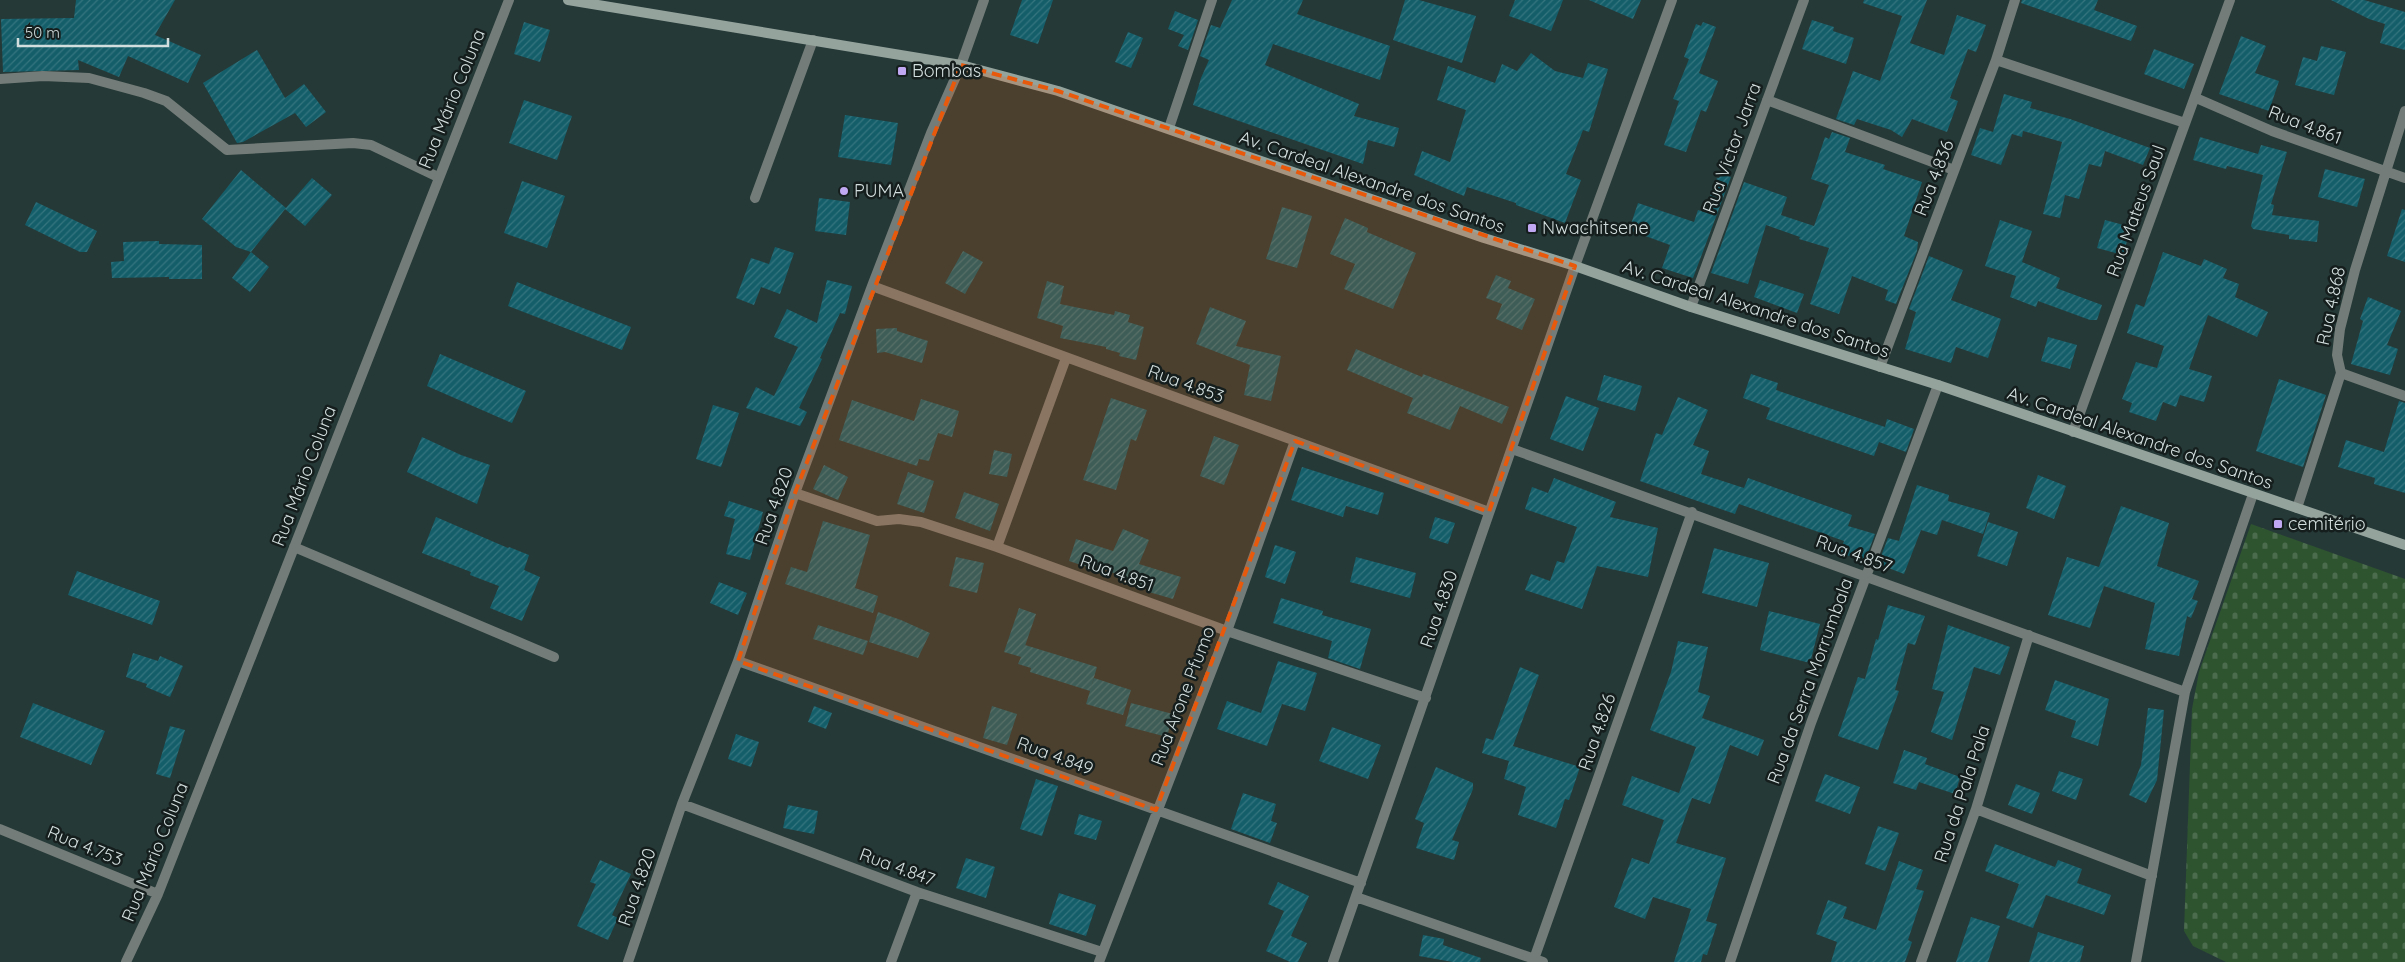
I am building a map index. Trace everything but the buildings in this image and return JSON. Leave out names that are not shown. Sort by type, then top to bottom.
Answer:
[{"type":"street","name":"Rua Mário Coluna","points":[[126,962],[158,894],[509,0]]},
{"type":"street","name":"Av. Cardeal Alexandre dos Santos","points":[[568,0],[961,65],[1058,91],[1484,238],[1575,266],[1691,308],[1938,385],[2405,545]]},
{"type":"street","name":"Rua 4.820","points":[[628,962],[682,804],[738,661],[795,493],[872,286],[931,133],[961,65],[984,0]]},
{"type":"street","points":[[1169,128],[1212,0]]},
{"type":"street","name":"Rua 4.830","points":[[1333,962],[1575,266],[1672,0]]},
{"type":"street","name":"Rua Victor Jarra","points":[[1691,308],[1804,0]]},
{"type":"street","name":"Rua 4.836","points":[[1880,367],[1996,60],[2015,0]]},
{"type":"street","name":"Rua Mateus Saul","points":[[2073,432],[2185,123],[2196,98],[2230,0]]},
{"type":"street","points":[[755,198],[813,40]]},
{"type":"street","points":[[1996,60],[2185,123]]},
{"type":"street","points":[[0,79],[43,76],[89,78],[166,101],[227,150],[353,143],[371,144],[438,177]]},
{"type":"street","name":"Rua 4.861","points":[[2196,98],[2272,131],[2405,178]]},
{"type":"street","points":[[1767,100],[1954,170]]},
{"type":"street","name":"Rua 4.868","points":[[2297,508],[2341,372],[2336,356],[2340,329],[2384,172],[2405,111]]},
{"type":"street","name":"Rua 4.853","points":[[872,286],[1489,512]]},
{"type":"street","points":[[997,547],[1066,358]]},
{"type":"street","points":[[2341,372],[2405,396]]},
{"type":"street","name":"Rua da Serra Morrumbala","points":[[1730,962],[1811,723],[1938,385]]},
{"type":"street","name":"Rua Arone Pfumo","points":[[1101,957],[1156,810],[1227,631],[1295,441]]},
{"type":"street","name":"Rua 4.857","points":[[1512,449],[1692,512],[2184,692]]},
{"type":"street","name":"Rua 4.851","points":[[795,493],[876,521],[899,519],[921,522],[997,547],[1227,631],[1426,698]]},
{"type":"street","points":[[2136,962],[2184,692],[2253,494]]},
{"type":"street","name":"Rua 4.826","points":[[1537,961],[1692,512]]},
{"type":"street","points":[[294,547],[554,656]]},
{"type":"street","name":"Rua da Pala Pala","points":[[1921,962],[1976,809],[2029,635]]},
{"type":"street","name":"Rua 4.849","points":[[738,661],[1361,883]]},
{"type":"street","name":"Rua 4.847","points":[[682,804],[917,892],[1101,957]]},
{"type":"street","points":[[1976,809],[2152,876]]},
{"type":"street","name":"Rua 4.753","points":[[0,829],[158,894]]},
{"type":"street","points":[[891,962],[917,892]]},
{"type":"street","points":[[1356,897],[1537,961]]},
{"type":"highlighted area","points":[[961,65],[1058,91],[1575,266],[1489,512],[1295,441],[1156,810],[738,661],[795,493]]},
{"type":"green space","points":[[2251,524],[2405,579],[2405,962],[2226,962],[2193,946],[2184,931],[2192,709],[2199,672]]},
{"type":"place","name":"Bombas","points":[[902,71]]},
{"type":"place","name":"PUMA","points":[[844,191]]},
{"type":"place","name":"Nwachitsene","points":[[1532,228]]},
{"type":"place","name":"cemitério","points":[[2278,524]]}]
